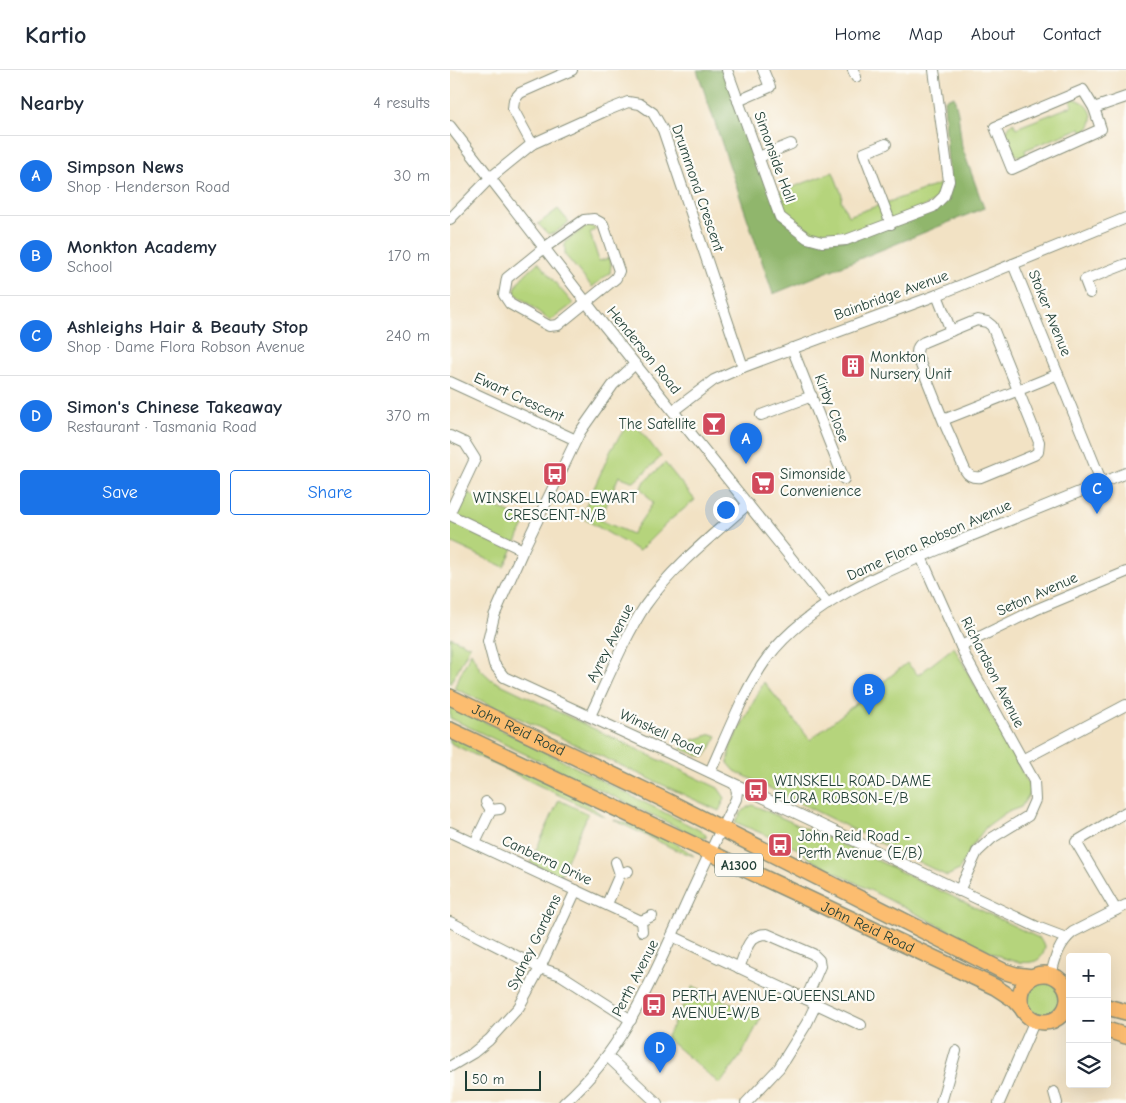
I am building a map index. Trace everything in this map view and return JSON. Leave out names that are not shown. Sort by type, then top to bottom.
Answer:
[{"type":"highway","name":"John Reid Road","points":[[450,697],[722,828],[1003,971],[1032,977]]},
{"type":"highway","name":"John Reid Road","points":[[450,730],[995,987],[1014,1000],[1023,1009]]},
{"type":"highway","points":[[1066,986],[1061,980],[1044,974],[1032,977],[1022,988],[1020,995],[1026,1014],[1035,1020],[1050,1021],[1063,1019],[1068,998]]},
{"type":"highway","points":[[1111,1008],[1126,1013]]},
{"type":"highway","points":[[1111,1031],[1126,1036]]},
{"type":"street","points":[[532,144],[513,109],[514,100],[520,93],[572,70]]},
{"type":"street","name":"Simonside Hall","points":[[727,70],[780,217],[807,238],[822,242],[846,240],[891,224],[933,207],[944,196],[949,180],[934,70]]},
{"type":"street","points":[[738,101],[770,87],[763,70]]},
{"type":"street","points":[[1083,90],[1094,108],[1101,129],[1012,168],[996,127],[1083,90]]},
{"type":"street","points":[[1094,108],[1126,97]]},
{"type":"street","name":"Drummond Crescent","points":[[490,178],[532,144],[628,102],[640,104],[653,113],[663,130],[743,366]]},
{"type":"street","name":"Henderson Road","points":[[450,126],[635,364],[828,604]]},
{"type":"street","points":[[758,157],[791,144]]},
{"type":"street","points":[[886,144],[864,153],[891,224]]},
{"type":"street","points":[[451,217],[490,178]]},
{"type":"street","name":"Bainbridge Avenue","points":[[673,411],[714,380],[743,366],[937,295],[1126,218]]},
{"type":"street","name":"Henderson Road","points":[[594,219],[603,224],[619,271],[616,278],[587,303],[558,325],[549,326],[510,304],[504,295],[507,278],[544,248],[584,220],[594,219]]},
{"type":"street","name":"Stoker Avenue","points":[[1013,264],[1102,483]]},
{"type":"street","points":[[1090,293],[1086,280],[1126,264]]},
{"type":"street","points":[[937,295],[950,331]]},
{"type":"street","points":[[977,320],[987,322],[992,326],[1018,390],[1039,442],[1038,452],[981,477],[976,478],[967,474],[917,355],[919,345],[977,320]]},
{"type":"street","name":"Kirby Close","points":[[792,348],[844,480]]},
{"type":"street","name":"Winskell Road","points":[[635,364],[612,385],[580,432],[523,550],[494,616],[488,641],[494,664],[504,677],[710,772],[959,891],[1037,927],[1066,938]]},
{"type":"street","name":"Stoker Avenue","points":[[943,420],[1058,374]]},
{"type":"street","name":"Ewart Crescent","points":[[450,382],[576,440]]},
{"type":"street","points":[[761,415],[812,396]]},
{"type":"street","points":[[450,436],[465,443],[475,459],[450,514],[523,550]]},
{"type":"street","name":"Dame Flora Robson Avenue","points":[[710,772],[748,690],[767,658],[784,638],[828,604],[856,586],[1126,473]]},
{"type":"street","name":"Ayrey Avenue","points":[[590,716],[632,629],[646,606],[688,556],[748,504]]},
{"type":"street","name":"Richardson Avenue","points":[[922,557],[967,660],[1034,781],[1035,800],[1028,816],[992,838],[977,852],[959,891]]},
{"type":"street","name":"Seton Avenue","points":[[961,646],[1035,610],[1126,572]]},
{"type":"street","points":[[1022,760],[1126,705]]},
{"type":"street","points":[[722,828],[736,799],[735,784]]},
{"type":"street","points":[[475,843],[492,807]]},
{"type":"street","points":[[1050,975],[1058,950],[1066,938],[1073,932],[1123,908],[1076,842],[1126,812]]},
{"type":"street","name":"A1300","points":[[710,851],[722,828]]},
{"type":"street","name":"Canberra Drive","points":[[450,832],[607,904],[641,926],[652,916]]},
{"type":"street","name":"Perth Avenue","points":[[564,1103],[607,1056],[631,1020],[653,979],[710,851]]},
{"type":"street","points":[[607,904],[624,872],[616,862]]},
{"type":"street","name":"Sydney Gardens","points":[[458,1075],[451,1065],[473,1053],[489,1040],[519,1007],[540,968],[576,890]]},
{"type":"street","points":[[450,922],[540,968],[561,975],[631,1020]]},
{"type":"street","points":[[739,968],[752,938],[758,934],[767,934],[813,954],[819,960],[820,966],[807,1023],[779,1068],[746,1103]]},
{"type":"street","points":[[672,936],[861,1025]]},
{"type":"street","points":[[999,1103],[1035,1020]]},
{"type":"street","points":[[942,1103],[956,1051]]},
{"type":"street","points":[[607,1056],[657,1103]]},
{"type":"street","points":[[1054,1092],[1057,1103]]},
{"type":"green space","points":[[697,70],[727,70],[780,217],[807,238],[846,240],[933,207],[949,181],[944,100],[954,96],[962,147],[984,208],[773,294]]},
{"type":"green space","points":[[1070,98],[1083,102],[1092,116],[1092,122],[1084,133],[1081,128],[1025,150],[1027,157],[1014,154],[1009,150],[1005,139],[1008,128],[1013,122],[1016,128],[1072,106]]},
{"type":"green space","points":[[833,172],[848,216],[949,181],[944,196],[891,224],[822,242],[780,217],[772,195]]},
{"type":"green space","points":[[558,209],[569,222],[555,233],[548,234],[538,224]]},
{"type":"green space","points":[[591,226],[596,229],[590,233],[599,261],[610,258],[611,265],[610,273],[592,287],[565,255],[565,242],[584,228]]},
{"type":"green space","points":[[538,262],[573,304],[550,321],[515,293],[517,284]]},
{"type":"green space","points":[[630,420],[635,423],[661,457],[634,482],[619,476],[600,520],[632,534],[653,503],[641,488],[643,483],[665,463],[695,500],[669,521],[639,551],[581,517],[611,450]]},
{"type":"green space","points":[[464,491],[526,521],[504,567],[450,542],[450,520]]},
{"type":"green space","points":[[450,637],[470,646],[451,683],[450,683]]},
{"type":"green space","points":[[954,647],[1029,785],[1030,793],[1021,807],[1005,813],[986,827],[970,849],[959,870],[947,876],[735,771],[728,763],[730,747],[764,682],[810,740],[907,663],[918,675]]},
{"type":"green space","points":[[471,652],[480,669],[492,680],[718,788],[725,798],[719,811],[454,688]]},
{"type":"green space","points":[[450,705],[701,831],[706,835],[706,838],[700,838],[450,718]]},
{"type":"green space","points":[[450,734],[582,800],[605,817],[450,743]]},
{"type":"green space","points":[[712,734],[717,736],[706,756],[700,756],[681,749],[683,743]]},
{"type":"green space","points":[[559,800],[588,814],[560,876],[530,863]]},
{"type":"green space","points":[[753,805],[868,856],[1039,938],[1045,945],[1044,953],[1040,958],[1030,962],[1003,958],[813,861],[796,848],[735,822],[745,809]]},
{"type":"green space","points":[[614,820],[656,834],[694,856],[676,850]]},
{"type":"green space","points":[[1043,981],[1055,986],[1060,998],[1055,1010],[1043,1015],[1031,1010],[1026,998],[1031,986]]},
{"type":"green space","points":[[693,986],[761,1018],[742,1054],[720,1084],[666,1038]]},
{"type":"place","name":"Monkton Nursery Unit","points":[[853,366]]},
{"type":"place","name":"The Satellite","points":[[714,424]]},
{"type":"place","name":"Simpson News","points":[[746,464]]},
{"type":"place","name":"WINSKELL ROAD-EWART CRESCENT-N/B","points":[[555,474]]},
{"type":"place","name":"Simonside Convenience","points":[[763,483]]},
{"type":"place","name":"Ashleighs Hair & Beauty Stop","points":[[1097,514]]},
{"type":"place","name":"Monkton Academy","points":[[869,715]]},
{"type":"place","name":"WINSKELL ROAD-DAME FLORA ROBSON-E/B","points":[[756,790]]},
{"type":"place","name":"John Reid Road - Perth Avenue (E/B)","points":[[780,845]]},
{"type":"place","name":"PERTH AVENUE-QUEENSLAND AVENUE-W/B","points":[[654,1005]]},
{"type":"place","name":"Simon's Chinese Takeaway","points":[[660,1073]]}]
